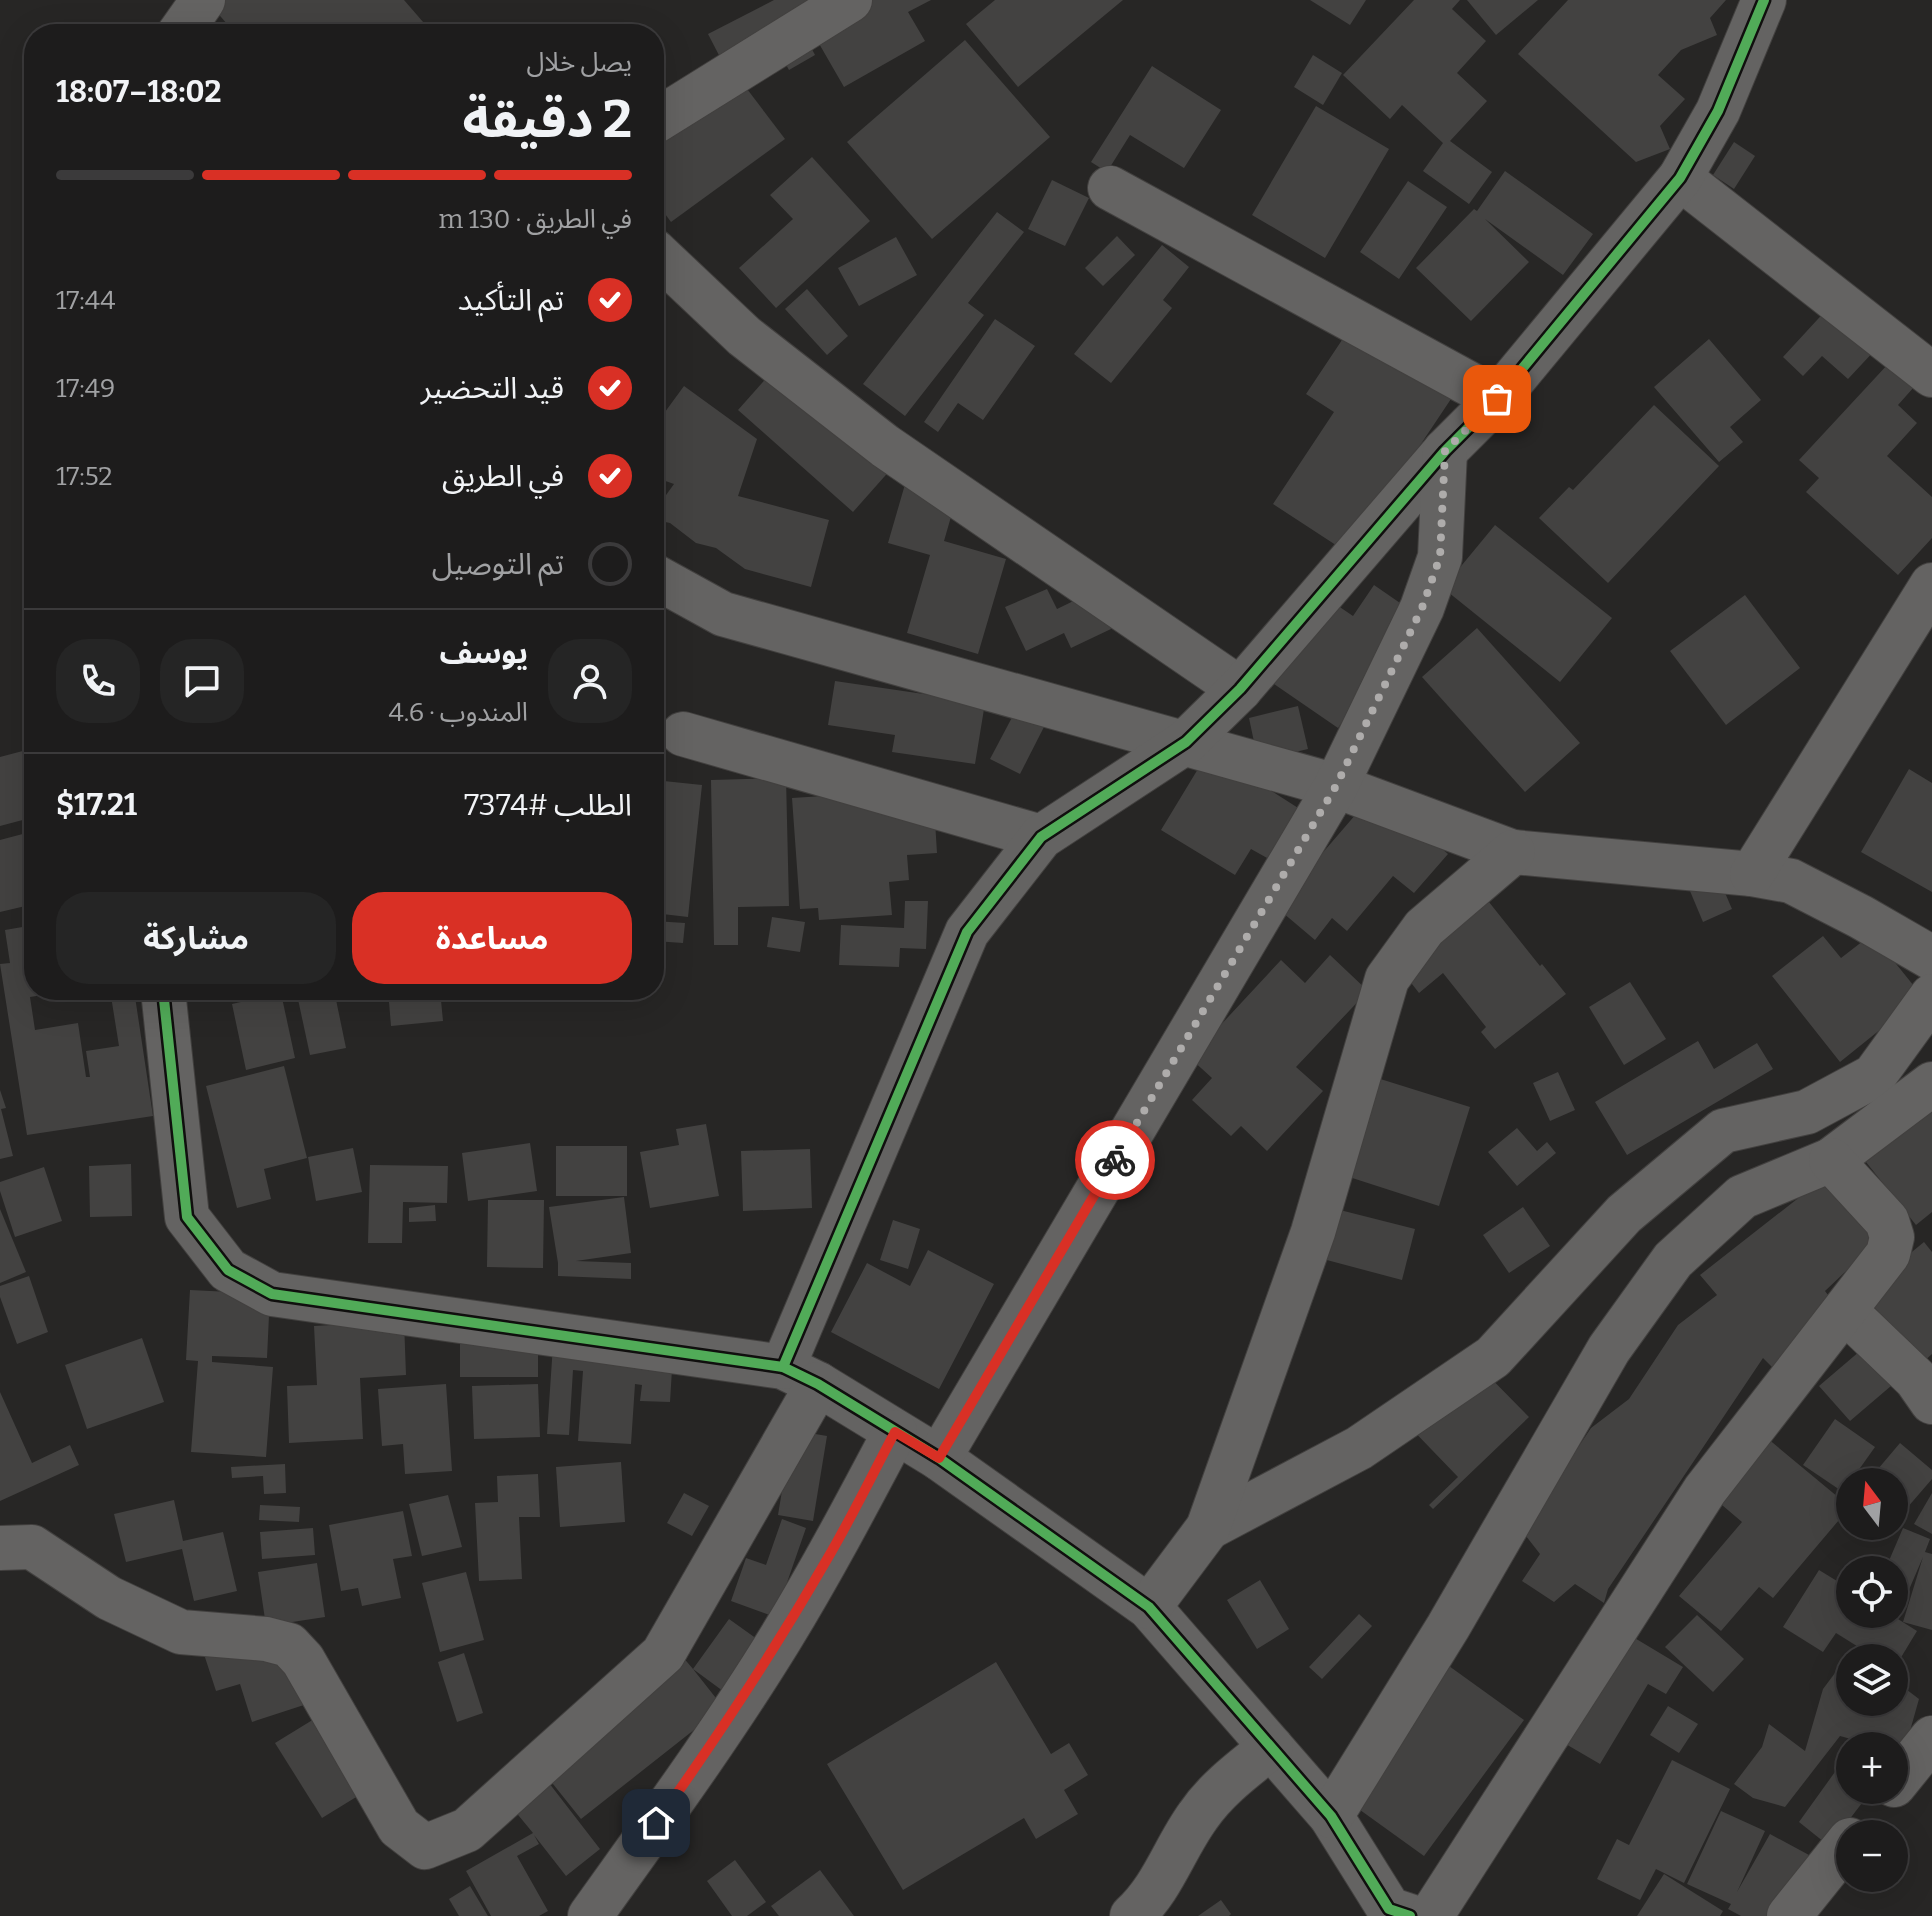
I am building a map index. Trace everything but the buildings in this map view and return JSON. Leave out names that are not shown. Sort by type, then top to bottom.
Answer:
[{"type":"street","points":[[186,24],[203,0]]},
{"type":"street","points":[[664,116],[850,0]]},
{"type":"street","points":[[0,1548],[32,1547],[109,1598],[181,1632],[266,1639],[289,1645],[303,1660],[399,1827],[425,1847],[467,1830],[663,1654],[801,1375],[967,932],[1041,837],[1186,742],[1240,689],[1445,451],[1497,399],[1680,178],[1718,111],[1764,0]]},
{"type":"street","points":[[1680,178],[1932,375]]},
{"type":"street","points":[[1110,188],[1497,399]]},
{"type":"street","points":[[664,260],[744,336],[885,446],[1240,689]]},
{"type":"street","points":[[939,1458],[1336,786],[1422,608],[1440,557],[1445,451]]},
{"type":"street","points":[[664,582],[723,614],[1336,786],[1513,852],[1752,874],[1791,881],[1932,958]]},
{"type":"street","points":[[1752,874],[1932,585]]},
{"type":"street","points":[[683,734],[1041,837]]},
{"type":"street","points":[[1149,1607],[1208,1528],[1313,1232],[1387,979],[1424,928],[1513,852]]},
{"type":"street","points":[[1208,1528],[1359,1448],[1493,1357],[1624,1214],[1723,1131],[1807,1112],[1874,1076],[1932,996]]},
{"type":"street","points":[[164,1000],[187,1217],[228,1270],[272,1294],[801,1375],[939,1458],[1149,1607],[1331,1816],[1405,1914],[1705,1490],[1888,1254],[1892,1237],[1887,1221],[1831,1160]]},
{"type":"street","points":[[1331,1816],[1448,1627],[1609,1349],[1673,1260],[1742,1197],[1831,1160],[1932,1084]]},
{"type":"street","points":[[1845,1311],[1916,1379],[1932,1402]]},
{"type":"street","points":[[590,1916],[706,1753],[780,1640],[828,1559],[895,1432]]},
{"type":"street","points":[[1908,1768],[1932,1738]]},
{"type":"street","points":[[1132,1916],[1162,1880],[1200,1813],[1229,1781],[1271,1747]]},
{"type":"street","points":[[1866,1820],[1879,1804]]},
{"type":"street","points":[[1789,1916],[1836,1857]]},
{"type":"cycle path","points":[[783,1367],[967,932],[1041,837],[1186,742],[1240,689],[1445,451],[1497,399],[1680,178],[1718,111],[1764,0]]},
{"type":"cycle path","points":[[164,1000],[187,1217],[228,1270],[272,1294],[783,1367],[818,1384],[939,1458],[1149,1607],[1331,1816],[1389,1909],[1410,1916]]},
{"type":"way so far","points":[[1115,1160],[1336,786],[1422,608],[1440,557],[1445,451],[1497,399]]},
{"type":"route","points":[[656,1823],[780,1640],[828,1559],[895,1432],[939,1458],[1115,1160]]}]
